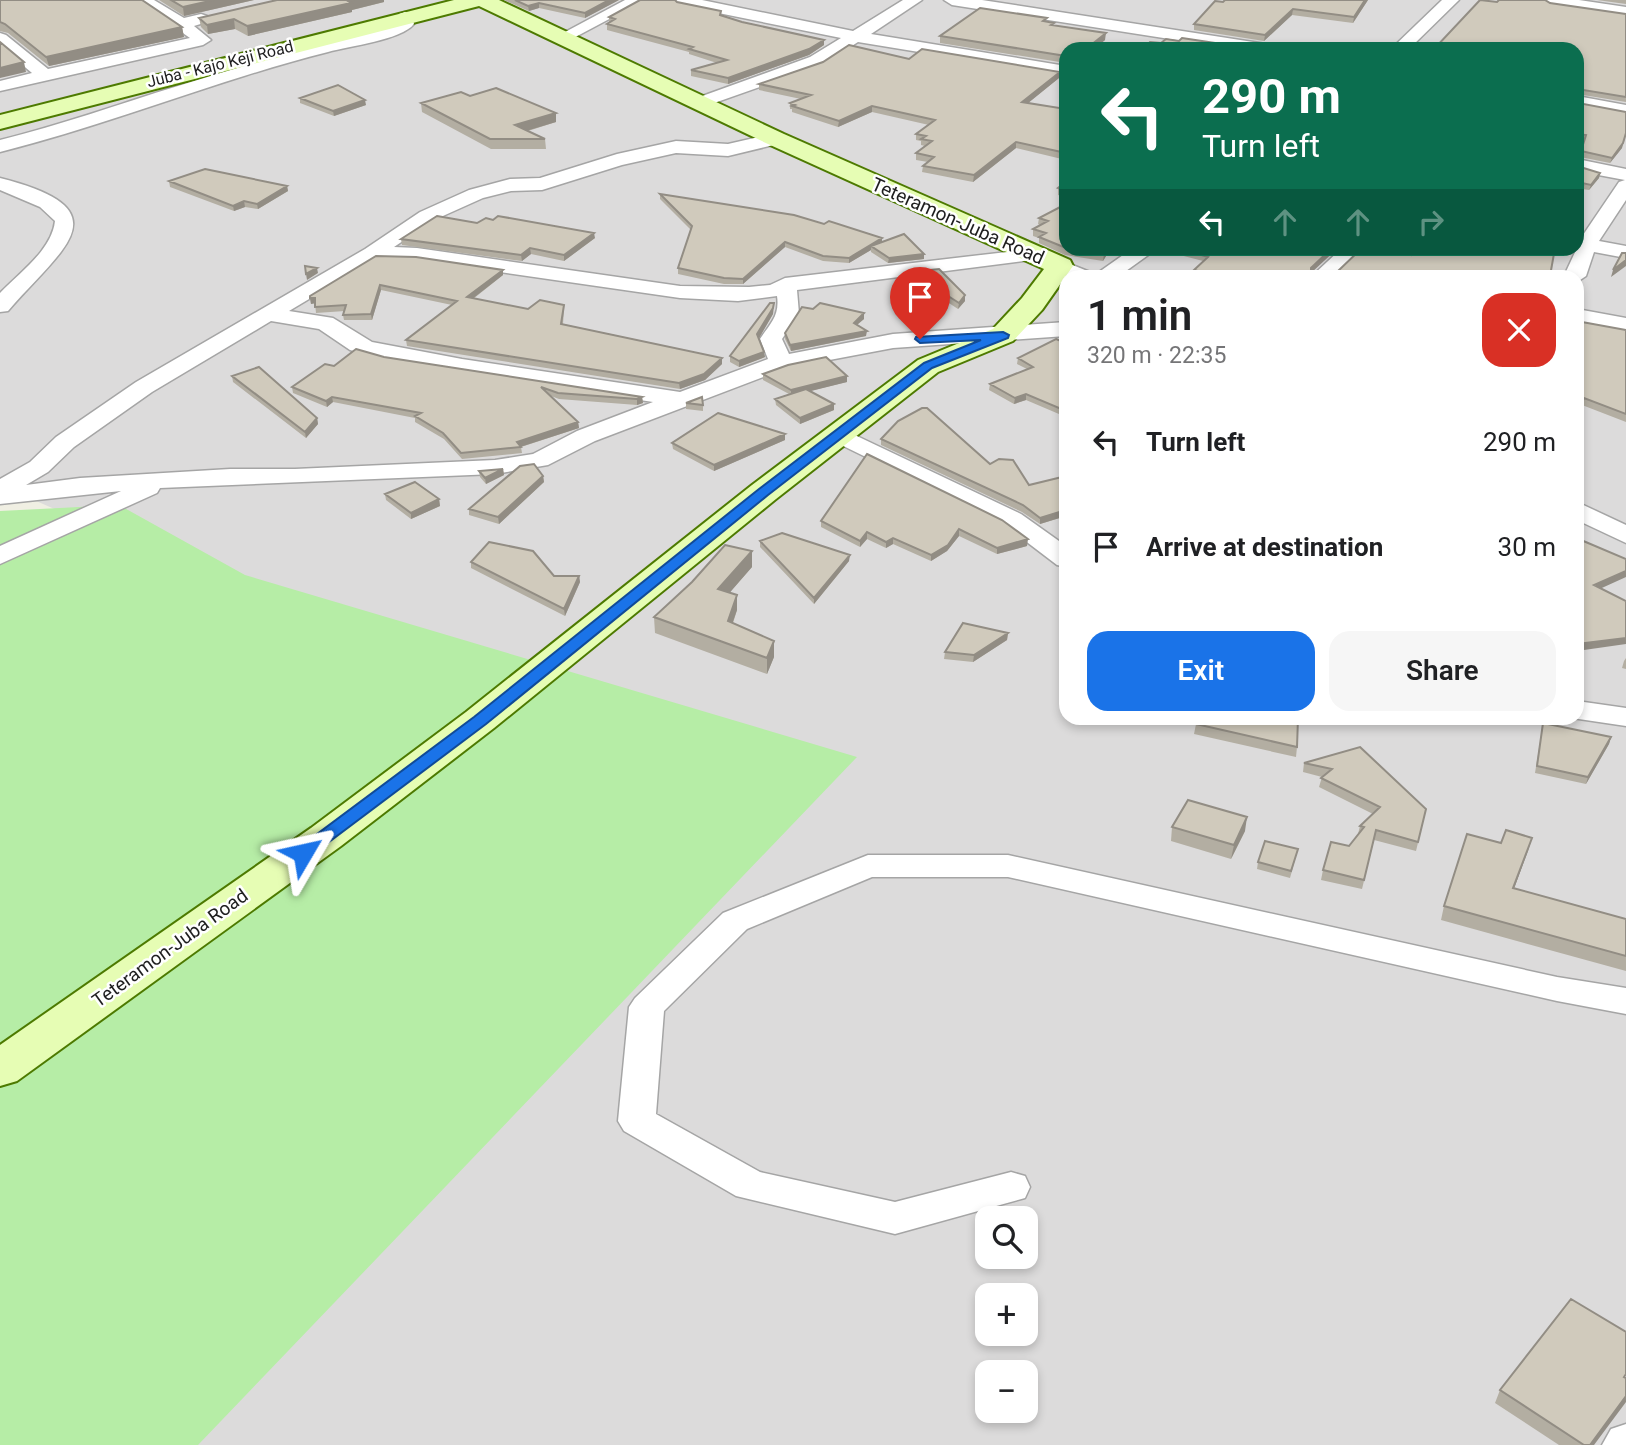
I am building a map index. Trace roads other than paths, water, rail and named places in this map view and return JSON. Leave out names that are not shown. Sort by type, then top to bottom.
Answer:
[{"type":"street","points":[[0,86],[203,40],[143,0]]},
{"type":"street","name":"Juba - Kajo Keji Road","points":[[0,122],[405,17],[432,4],[480,0]]},
{"type":"street","name":"Teteramon-Juba Road","points":[[0,1069],[326,837],[480,720],[764,492],[928,366],[1003,335],[1032,304],[1059,266],[776,139],[480,0]]},
{"type":"street","points":[[560,39],[637,0]]},
{"type":"street","points":[[679,0],[859,37],[1059,70]]},
{"type":"street","points":[[700,103],[817,61],[914,0]]},
{"type":"street","points":[[952,0],[1221,42]]},
{"type":"street","points":[[1406,42],[1451,0]]},
{"type":"street","points":[[1549,0],[1626,12]]},
{"type":"street","points":[[182,24],[221,15]]},
{"type":"street","points":[[0,146],[74,127],[182,90],[304,53],[395,30],[407,24],[405,17]]},
{"type":"street","points":[[0,38],[45,75]]},
{"type":"street","points":[[1584,103],[1626,110]]},
{"type":"street","points":[[0,490],[39,467],[65,442],[144,387],[372,253],[427,216],[476,194],[510,186],[542,184],[617,160],[676,147],[728,150],[776,139]]},
{"type":"street","points":[[1584,166],[1626,175]]},
{"type":"street","points":[[0,184],[22,191],[59,211],[65,220],[65,230],[52,250],[0,306]]},
{"type":"street","points":[[1584,241],[1626,186]]},
{"type":"street","points":[[1584,244],[1626,251]]},
{"type":"street","points":[[372,253],[417,254],[680,292],[761,292],[771,291],[785,284],[1059,266]]},
{"type":"street","points":[[1115,270],[1137,256]]},
{"type":"street","points":[[1329,270],[1346,256]]},
{"type":"street","points":[[780,362],[771,339],[788,319],[791,307],[785,284]]},
{"type":"street","points":[[267,314],[325,323],[358,345],[368,348],[462,366],[681,400]]},
{"type":"street","points":[[1584,317],[1626,325]]},
{"type":"street","points":[[0,496],[80,486],[230,476],[295,476],[523,464],[551,456],[586,436],[780,362],[893,341],[1059,330]]},
{"type":"street","points":[[841,435],[1012,519],[1059,554]]},
{"type":"street","points":[[0,556],[162,482]]},
{"type":"street","points":[[1584,514],[1626,535]]},
{"type":"street","points":[[1584,711],[1626,717]]},
{"type":"street","points":[[1011,1187],[895,1218],[750,1185],[637,1121],[646,1007],[735,921],[868,866],[1008,866],[1556,989],[1626,1001]]}]
